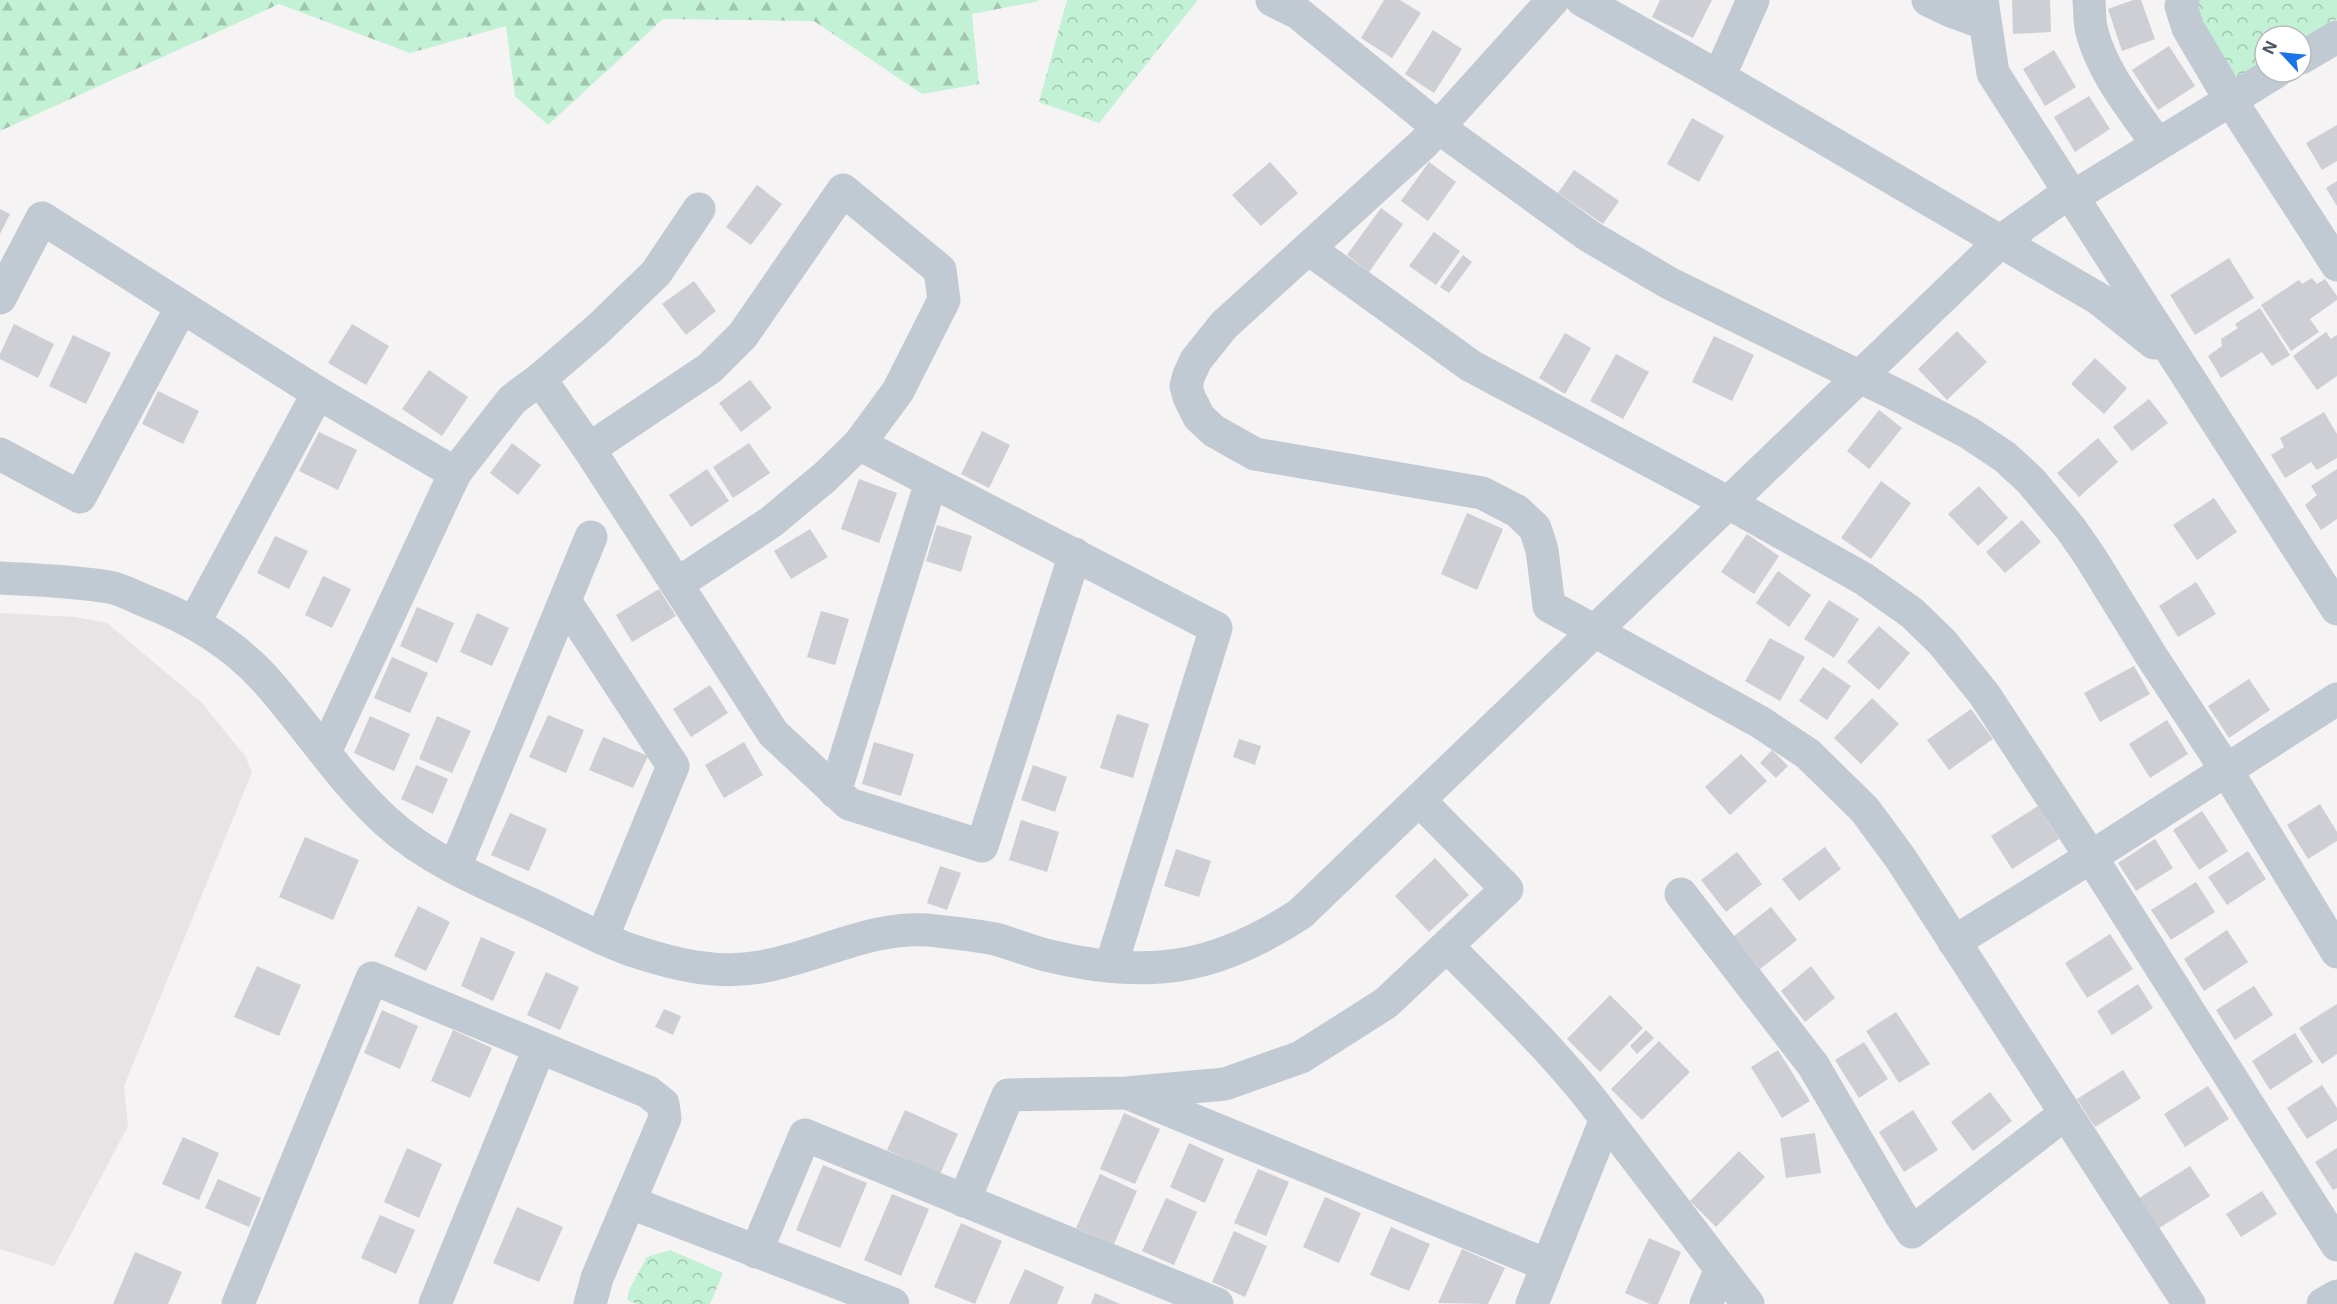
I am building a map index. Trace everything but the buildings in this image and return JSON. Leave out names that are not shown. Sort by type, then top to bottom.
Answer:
[{"type":"street","points":[[1272,0],[1298,13],[1438,127],[1589,236],[1669,283],[1862,376],[1969,434],[2005,457],[2031,481],[2071,529],[2091,558],[2152,657],[2227,771],[2337,952]]},
{"type":"street","points":[[1553,0],[1438,127],[1309,249],[1224,325],[1197,360],[1189,375],[1186,386],[1189,397],[1199,417],[1214,431],[1255,454],[1482,493],[1516,511],[1535,528],[1542,550],[1549,606],[1760,722],[1808,754],[1865,810],[1900,859],[2189,1304]]},
{"type":"street","points":[[1582,0],[1719,77],[2099,299],[2180,366]]},
{"type":"street","points":[[1719,77],[1753,0]]},
{"type":"street","points":[[1928,0],[1951,11],[1983,12],[1993,73],[2337,609]]},
{"type":"street","points":[[2089,0],[2092,32],[2103,60],[2115,85],[2157,144]]},
{"type":"street","points":[[2183,0],[2181,6],[2188,28],[2230,99],[2337,265]]},
{"type":"street","points":[[2313,51],[2337,37]]},
{"type":"street","points":[[0,578],[69,582],[113,588],[194,623],[236,653],[263,677],[387,822],[418,846],[478,880],[602,938],[662,960],[724,970],[759,968],[880,933],[931,930],[993,939],[1048,956],[1111,966],[1148,968],[1191,964],[1222,955],[1273,931],[1300,914],[2001,242],[2070,195],[2256,84]]},
{"type":"street","points":[[589,449],[710,368],[743,335],[843,190],[940,270],[944,300],[898,391],[859,444],[825,477],[771,522],[677,584]]},
{"type":"street","points":[[325,752],[455,473],[513,400],[597,330],[656,273],[699,209]]},
{"type":"street","points":[[0,298],[42,218],[318,393],[455,473]]},
{"type":"street","points":[[1309,249],[1471,366],[1729,503],[1871,584],[1912,614],[1942,642],[1984,694],[2091,857],[2337,1245]]},
{"type":"street","points":[[0,454],[80,497],[181,308]]},
{"type":"street","points":[[540,379],[589,449],[773,733],[849,804],[982,846],[1075,554]]},
{"type":"street","points":[[194,623],[318,393]]},
{"type":"street","points":[[859,444],[1216,628],[1111,966]]},
{"type":"street","points":[[835,792],[931,482]]},
{"type":"street","points":[[455,867],[591,537]]},
{"type":"street","points":[[565,601],[673,766],[602,938]]},
{"type":"street","points":[[1954,942],[2227,771],[2337,699]]},
{"type":"street","points":[[964,1201],[1008,1095],[1126,1093],[1225,1084],[1301,1057],[1386,1003],[1507,889],[1419,800]]},
{"type":"street","points":[[1681,894],[1813,1065],[1912,1232],[2065,1114]]},
{"type":"street","points":[[1447,946],[1539,1040],[1590,1097],[1748,1304]]},
{"type":"street","points":[[238,1304],[372,978],[539,1049],[648,1092],[663,1104],[665,1118],[597,1278],[590,1304]]},
{"type":"street","points":[[435,1304],[539,1049]]},
{"type":"street","points":[[1126,1093],[1547,1265]]},
{"type":"street","points":[[1532,1304],[1606,1119]]},
{"type":"street","points":[[756,1252],[805,1135],[1217,1304]]},
{"type":"street","points":[[629,1202],[893,1304]]},
{"type":"street","points":[[1706,1304],[1721,1269]]},
{"type":"street","points":[[2323,1304],[2337,1296]]},
{"type":"shaded area","points":[[0,613],[75,617],[107,623],[201,702],[245,756],[252,772],[124,1086],[128,1126],[54,1266],[0,1249]]},
{"type":"green space","points":[[0,0],[1039,1],[972,14],[979,84],[922,94],[814,21],[663,19],[548,125],[515,96],[506,26],[410,53],[279,4],[0,131]]},
{"type":"green space","points":[[1067,0],[1198,0],[1099,123],[1039,102]]},
{"type":"green space","points":[[2194,0],[2337,0],[2337,19],[2313,34],[2313,24],[2253,24],[2253,71],[2241,78],[2225,72]]},
{"type":"green space","points":[[670,1250],[723,1273],[710,1304],[637,1304],[627,1300],[630,1288],[647,1257]]}]
